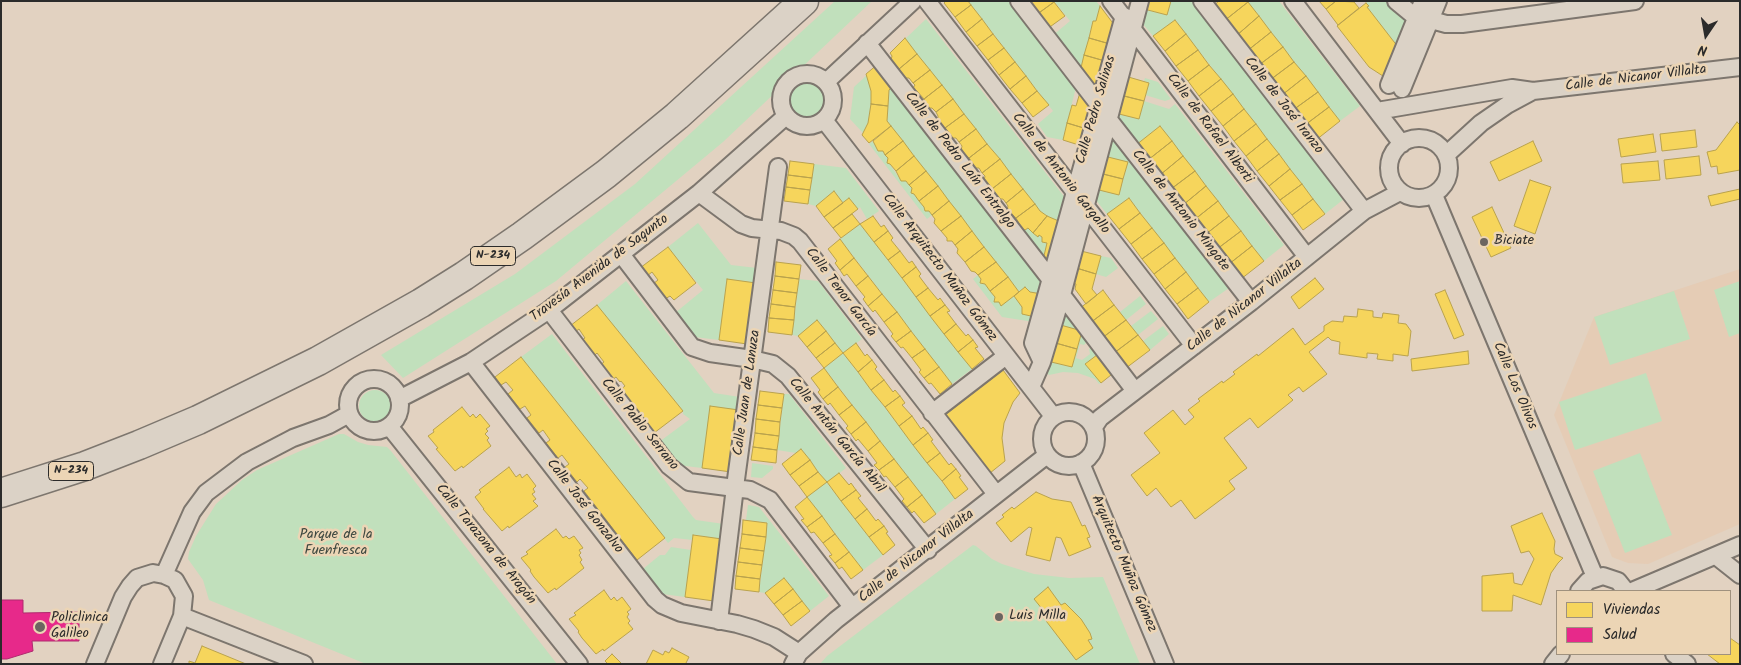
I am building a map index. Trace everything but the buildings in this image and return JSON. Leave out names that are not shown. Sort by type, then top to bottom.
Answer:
[{"type":"highway","name":"N-234","points":[[1,493],[94,463],[216,412],[310,366],[435,294],[522,236],[606,174],[677,116],[802,2]]},
{"type":"street","points":[[826,82],[913,1]]},
{"type":"street","name":"Calle de Antonio Gargallo","points":[[927,1],[1194,346]]},
{"type":"street","points":[[1020,1],[1099,105]]},
{"type":"street","name":"Calle de Rafael Alberti","points":[[1111,1],[1307,257]]},
{"type":"street","name":"Calle Pedro Salinas","points":[[1030,387],[1042,362],[1062,295],[1109,120],[1128,23],[1128,1]]},
{"type":"street","name":"Calle Pedro Salinas","points":[[1042,362],[1033,343],[1099,105],[1128,23],[1140,1]]},
{"type":"street","name":"Calle de José Iranzo","points":[[1202,1],[1364,211]]},
{"type":"street","points":[[1293,1],[1402,144]]},
{"type":"street","points":[[1396,1],[1446,24],[1462,24],[1635,1]]},
{"type":"street","points":[[1396,87],[1423,13],[1438,1]]},
{"type":"street","name":"Calle de Pedro Laín Entralgo","points":[[867,43],[1051,280]]},
{"type":"street","name":"Calle de Nicanor Villalta","points":[[1376,110],[1512,88],[1533,91],[1740,67]]},
{"type":"street","points":[[801,74],[810,74],[819,76],[826,82],[831,89],[833,106],[824,120],[809,126],[793,122],[786,116],[780,100],[786,83],[793,77],[801,74]]},
{"type":"street","name":"Calle de Nicanor Villalta","points":[[1446,155],[1480,123],[1533,91]]},
{"type":"street","name":"Travesía Avenida de Sagunto","points":[[399,399],[471,362],[548,310],[698,193],[786,116]]},
{"type":"street","name":"Calle Arquitecto Muñoz Gómez","points":[[824,120],[1053,416]]},
{"type":"street","name":"Calle de Antonio Mingote","points":[[1109,120],[1251,302]]},
{"type":"street","points":[[1422,138],[1432,140],[1440,146],[1446,155],[1450,164],[1450,173],[1447,182],[1434,195],[1425,198],[1408,196],[1400,192],[1394,185],[1389,167],[1395,150],[1402,144],[1411,139],[1422,138]]},
{"type":"street","name":"Calle Juan de Lanuza","points":[[719,621],[778,167]]},
{"type":"street","name":"Calle de Nicanor Villalta","points":[[1094,426],[1100,418],[1251,302],[1364,211],[1400,192]]},
{"type":"street","name":"Calle Tenor García","points":[[698,193],[741,224],[752,228],[781,231],[794,236],[805,247],[996,494]]},
{"type":"street","name":"Calle Los Olivos","points":[[1434,195],[1595,577]]},
{"type":"street","name":"Calle Antón García Abril","points":[[621,254],[692,347],[710,353],[773,364],[788,376],[928,550]]},
{"type":"street","points":[[1062,295],[1136,391]]},
{"type":"street","name":"Calle Pablo Serrano","points":[[548,310],[669,466],[681,477],[696,484],[750,490],[770,500],[852,607]]},
{"type":"street","points":[[932,413],[1006,356]]},
{"type":"street","name":"Calle José Gonzalvo","points":[[471,362],[655,599],[662,605],[681,613],[754,629],[774,637],[796,658]]},
{"type":"street","points":[[374,378],[390,384],[396,391],[399,399],[398,414],[389,426],[382,430],[366,430],[353,421],[347,406],[348,397],[352,390],[358,384],[374,378]]},
{"type":"street","points":[[1073,411],[1081,414],[1094,426],[1096,444],[1088,459],[1081,463],[1066,466],[1054,462],[1047,456],[1042,446],[1042,437],[1044,428],[1053,416],[1073,411]]},
{"type":"street","points":[[164,575],[192,512],[206,493],[247,462],[293,438],[329,425],[349,414]]},
{"type":"street","name":"Calle Tarazona de Aragón","points":[[389,426],[579,664]]},
{"type":"street","name":"Calle de Nicanor Villalta","points":[[796,658],[852,607],[1047,456]]},
{"type":"street","name":"Arquitecto Muñoz Gómez","points":[[1081,463],[1165,664]]},
{"type":"street","points":[[1634,590],[1740,545]]},
{"type":"street","points":[[1716,556],[1740,574]]},
{"type":"street","points":[[95,664],[130,586],[137,578],[153,573],[175,580],[184,596],[182,616],[162,664]]},
{"type":"street","points":[[1580,590],[1588,581],[1595,577],[1603,576],[1611,577],[1618,581],[1625,590]]},
{"type":"street","points":[[182,616],[304,664]]},
{"type":"street","points":[[1675,655],[1687,664]]},
{"type":"shaded area","points":[[1740,269],[1740,524],[1648,564],[1628,563],[1612,557],[1554,415],[1594,317]]},
{"type":"green space","points":[[835,1],[872,1],[723,142],[556,281],[403,378],[381,355],[515,274],[635,184]]},
{"type":"green space","points":[[968,1],[1014,1],[1077,83],[1063,140],[1047,137],[1038,124],[1053,111]]},
{"type":"green space","points":[[1054,1],[1096,1],[1100,6],[1096,21],[1093,21],[1080,72],[1052,36],[1070,21]]},
{"type":"green space","points":[[1171,1],[1196,1],[1344,199],[1325,214],[1175,20],[1153,36],[1143,24],[1147,10],[1167,15]]},
{"type":"green space","points":[[1247,1],[1279,1],[1360,106],[1340,121]]},
{"type":"green space","points":[[1368,1],[1390,1],[1410,21],[1398,47],[1367,7],[1369,6],[1366,3]]},
{"type":"green space","points":[[926,19],[1066,199],[1061,222],[1051,219],[1040,211],[905,39]]},
{"type":"green space","points":[[867,75],[871,91],[871,104],[868,123],[863,133],[850,119],[854,87]]},
{"type":"green space","points":[[1145,78],[1158,82],[1171,99],[1165,101],[1145,95],[1149,83],[1144,81]]},
{"type":"green space","points":[[807,83],[819,88],[824,100],[819,112],[807,117],[795,112],[790,100],[795,88]]},
{"type":"green space","points":[[894,85],[1045,282],[1042,294],[1030,292],[1025,287],[1019,292],[887,121],[889,90]]},
{"type":"green space","points":[[1144,101],[1169,109],[1175,104],[1284,245],[1264,261],[1160,126],[1136,145],[1117,120],[1118,114],[1139,119]]},
{"type":"green space","points":[[1114,132],[1229,288],[1209,302],[1129,198],[1107,214],[1095,199],[1098,190],[1119,195],[1128,162],[1104,156]]},
{"type":"green space","points":[[873,141],[878,151],[883,151],[888,158],[887,163],[890,164],[901,181],[906,181],[912,188],[911,193],[914,194],[925,211],[929,211],[932,215],[927,219],[869,144]]},
{"type":"green space","points":[[814,164],[846,168],[879,211],[867,219],[860,207],[858,209],[849,198],[843,203],[834,191],[816,206],[808,204]]},
{"type":"green space","points":[[1016,218],[1022,229],[1028,228],[1037,236],[1042,237],[1042,242],[1047,243],[1043,260],[1012,221]]},
{"type":"green space","points":[[698,223],[731,265],[757,268],[756,283],[727,279],[719,340],[694,337],[675,313],[703,290],[668,247]]},
{"type":"green space","points":[[860,224],[972,369],[952,384],[840,239]]},
{"type":"green space","points":[[1101,256],[1111,258],[1118,268],[1106,277],[1096,274]]},
{"type":"green space","points":[[978,275],[981,279],[980,283],[985,284],[995,297],[994,302],[999,302],[1001,305],[1014,296],[1022,307],[1022,314],[1035,317],[1034,322],[1002,317],[973,279]]},
{"type":"green space","points":[[799,279],[818,281],[862,339],[843,353],[818,321],[798,336],[792,335]]},
{"type":"green space","points":[[626,281],[714,393],[740,397],[739,410],[702,468],[677,465],[659,442],[690,419],[683,414],[683,411],[597,305]]},
{"type":"green space","points":[[1740,281],[1740,333],[1729,337],[1714,290]]},
{"type":"green space","points":[[1674,291],[1690,339],[1610,365],[1594,317]]},
{"type":"green space","points":[[1140,296],[1146,304],[1126,320],[1120,312]]},
{"type":"green space","points":[[1065,307],[1090,338],[1084,345],[1080,344],[1076,358],[1082,360],[1090,354],[1089,349],[1095,345],[1100,352],[1085,364],[1101,383],[1099,384],[1095,379],[1078,373],[1063,372],[1049,375],[1047,373],[1051,362],[1072,367],[1082,332],[1060,325]]},
{"type":"green space","points":[[1151,311],[1158,319],[1138,335],[1131,326]]},
{"type":"green space","points":[[1163,326],[1169,334],[1150,350],[1143,341]]},
{"type":"green space","points":[[552,334],[693,517],[696,520],[724,524],[722,539],[694,535],[693,540],[674,538],[668,543],[521,357]]},
{"type":"green space","points":[[843,353],[955,499],[936,514],[824,368]]},
{"type":"green space","points":[[1646,373],[1662,421],[1575,450],[1559,402]]},
{"type":"green space","points":[[375,390],[381,391],[386,395],[390,400],[390,412],[386,417],[381,421],[375,422],[369,421],[364,417],[360,412],[359,406],[360,400],[364,395],[369,391]]},
{"type":"green space","points":[[784,394],[789,394],[846,468],[827,483],[883,555],[863,570],[807,497],[826,482],[801,449],[796,453],[777,450]]},
{"type":"green space","name":"Parque de la Fuenfresca","points":[[339,434],[344,434],[368,445],[387,447],[391,451],[557,664],[366,664],[209,600],[203,580],[188,559],[196,536],[216,504],[242,480],[257,470]]},
{"type":"green space","points":[[1640,453],[1672,535],[1625,553],[1593,471]]},
{"type":"green space","points":[[752,463],[773,466],[773,469],[762,478],[751,477]]},
{"type":"green space","points":[[748,505],[759,507],[829,596],[810,611],[784,578],[765,593],[759,592],[767,523],[746,520]]},
{"type":"green space","name":"Luis Milla","points":[[973,545],[1002,564],[1034,574],[1069,578],[1103,577],[1140,664],[820,664],[827,656]]},
{"type":"green space","points":[[671,547],[691,550],[685,597],[662,594],[643,569],[660,555],[665,555]]},
{"type":"place","name":"Biciate","points":[[1484,242]]},
{"type":"place","name":"Luis Milla","points":[[999,617]]},
{"type":"place","name":"Policlinica Galileo","points":[[40,627]]}]
